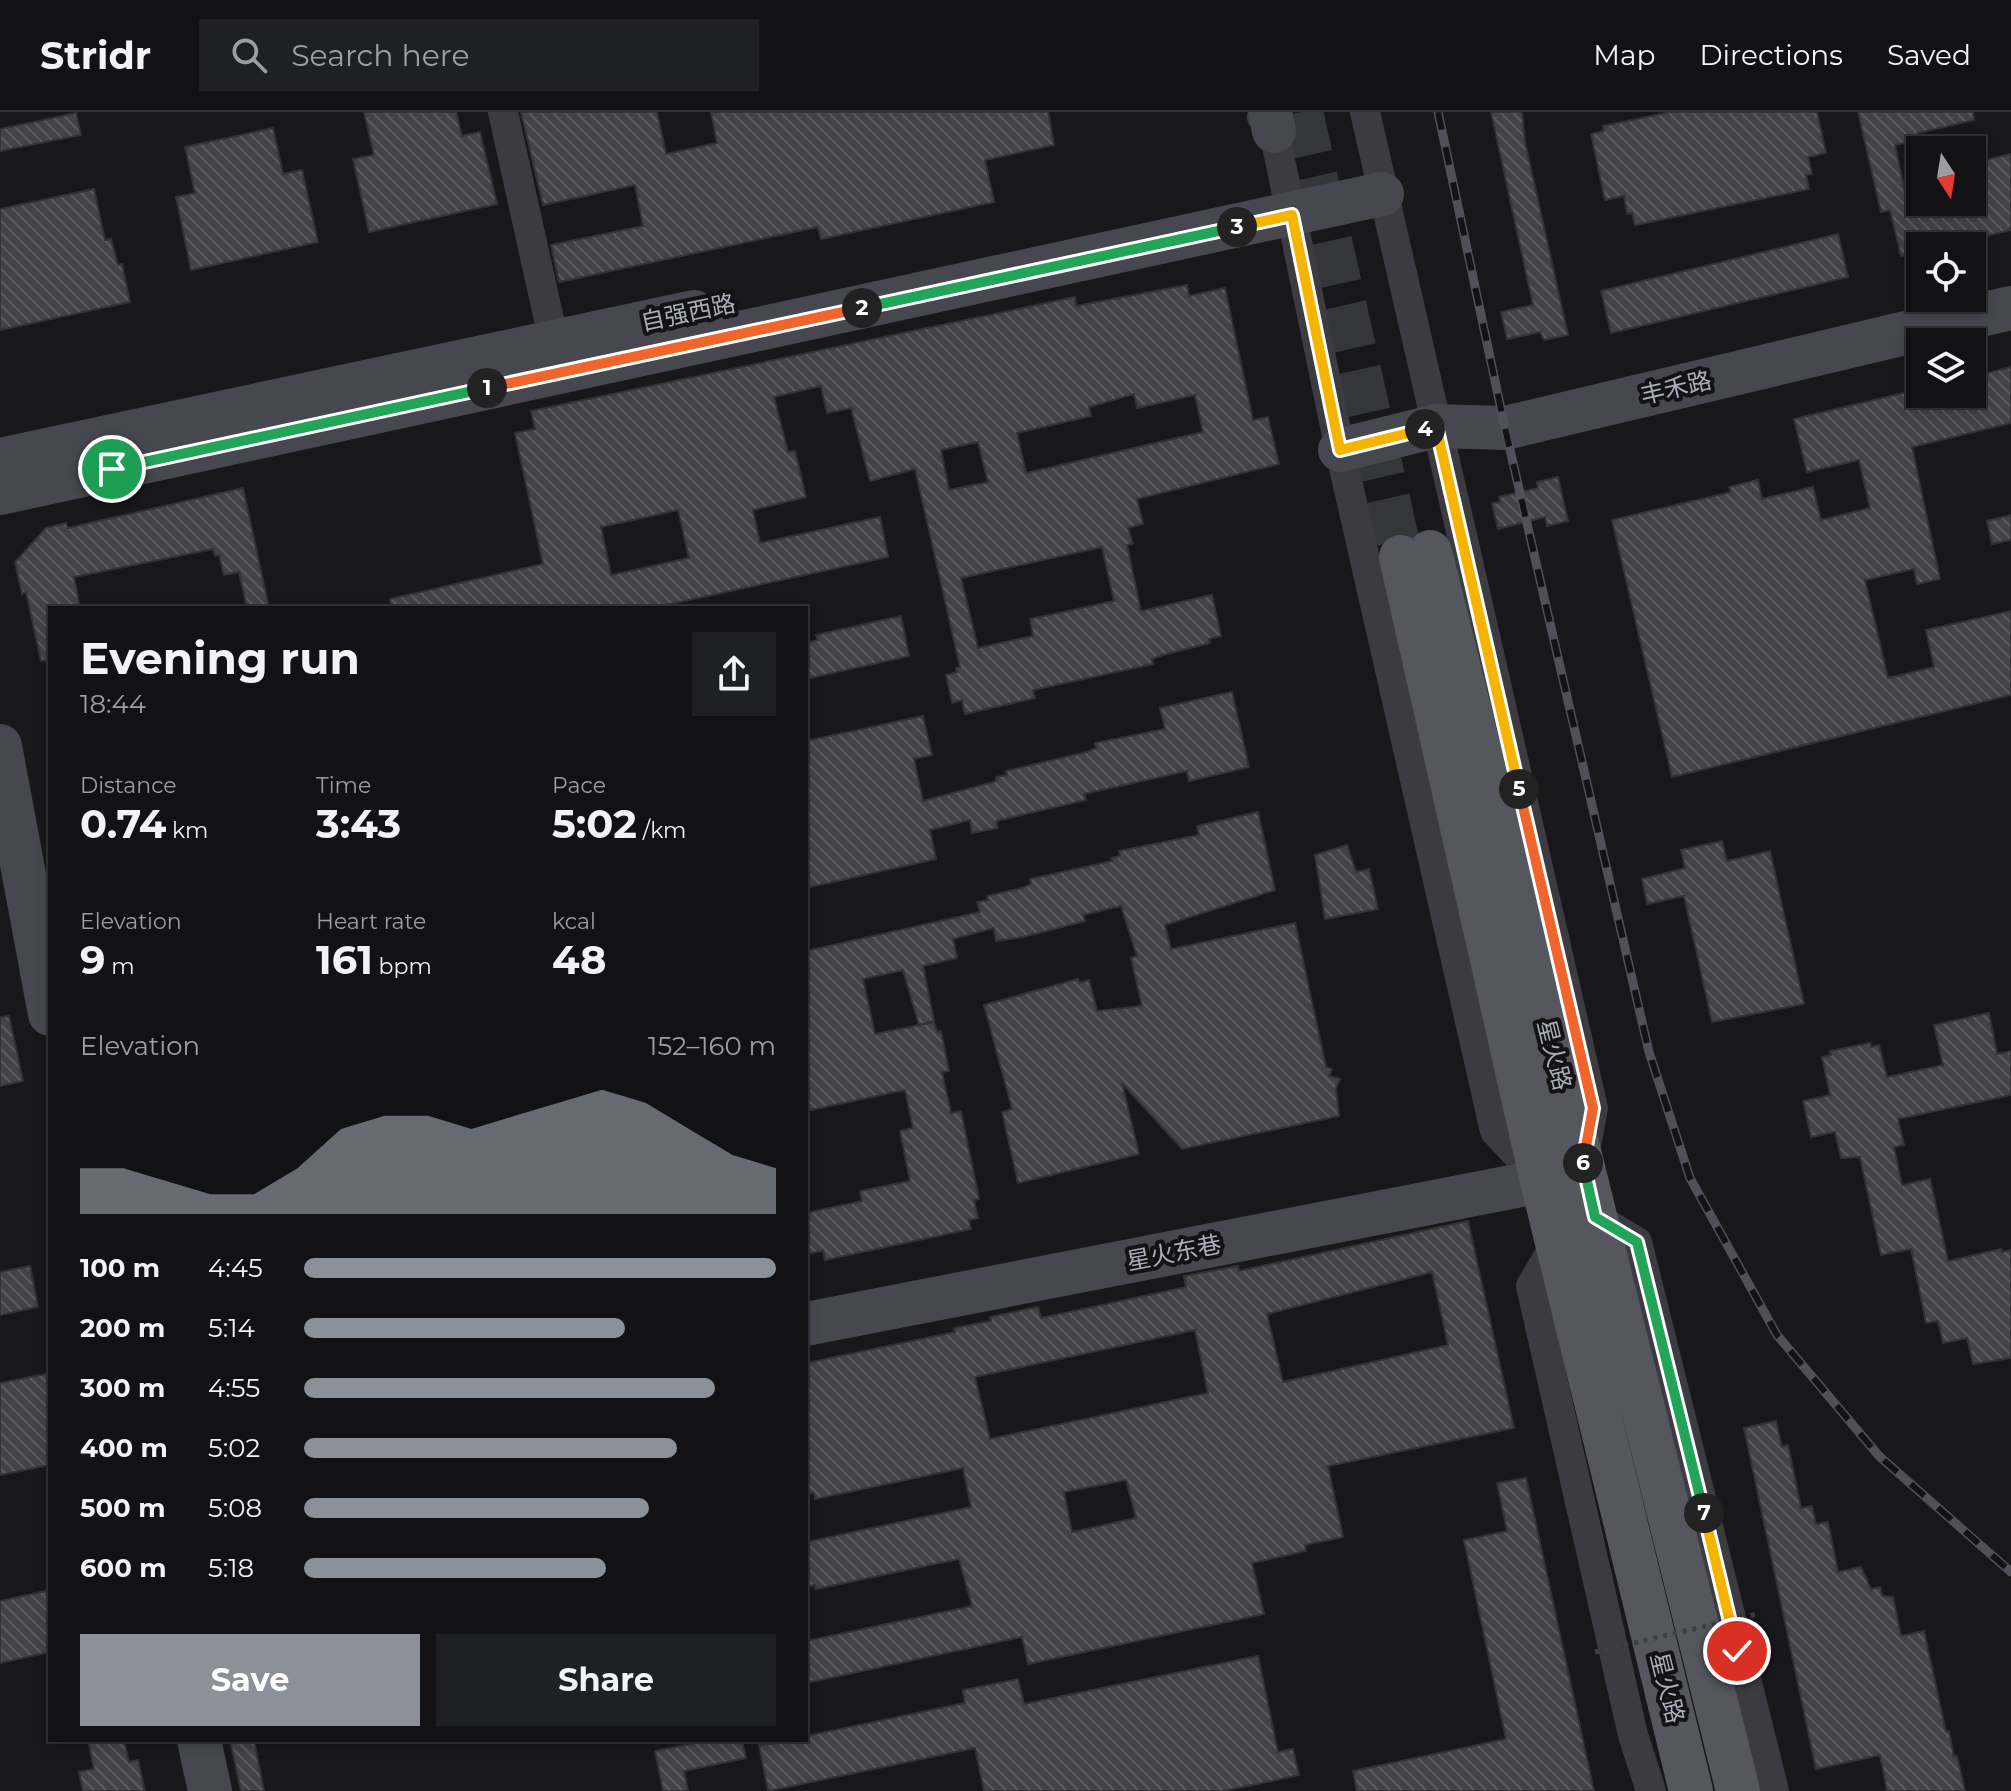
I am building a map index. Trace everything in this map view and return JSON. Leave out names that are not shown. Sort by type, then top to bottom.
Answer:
[{"type":"main road","name":"自强西路","points":[[0,493],[1380,180]]},
{"type":"main road","name":"自强西路","points":[[0,460],[554,342],[1289,201]]},
{"type":"main road","name":"丰禾路","points":[[1340,450],[1436,426],[1505,428],[2011,308]]},
{"type":"main road","name":"星火路","points":[[1416,554],[1562,1175],[1557,1242],[1682,1770],[1691,1791]]},
{"type":"main road","points":[[0,746],[48,1003]]},
{"type":"main road","name":"星火路","points":[[1562,1175],[1595,1217],[1738,1791]]},
{"type":"main road","name":"星火东巷","points":[[808,1324],[1562,1175]]},
{"type":"main road","points":[[199,1742],[210,1791]]},
{"type":"main road","points":[[1727,1745],[1751,1791]]},
{"type":"street","points":[[503,112],[554,342]]},
{"type":"street","points":[[1267,118],[1289,201],[1340,450],[1495,1131],[1562,1175],[1593,1108],[1365,112]]},
{"type":"street","points":[[1595,1217],[1637,1242],[1774,1791]]},
{"type":"street","points":[[1557,1242],[1531,1286],[1633,1735],[1651,1791]]},
{"type":"path","points":[[1595,1652],[1757,1614]]},
{"type":"building","points":[[364,112],[456,112],[462,136],[480,132],[497,204],[369,232],[353,159],[374,155]]},
{"type":"building","points":[[521,112],[657,112],[666,154],[717,143],[711,112],[1048,112],[1054,145],[985,160],[994,202],[821,239],[818,227],[559,282],[551,245],[643,226],[635,185],[543,205]]},
{"type":"building","points":[[1491,112],[1522,112],[1525,142],[1568,335],[1544,340],[1540,332],[1507,339],[1501,312],[1533,305]]},
{"type":"building","points":[[1671,112],[1817,112],[1826,153],[1808,157],[1812,174],[1806,175],[1809,189],[1635,225],[1632,213],[1627,214],[1624,196],[1605,200],[1591,134],[1604,131],[1603,126]]},
{"type":"building","points":[[1858,112],[1973,112],[1974,120],[1918,133],[1919,136],[1906,136],[1906,143],[1895,145],[1906,197],[1906,216],[1986,216],[1986,160],[2011,154],[2011,230],[1986,236],[1986,232],[1906,232],[1906,255],[1901,256],[1890,210],[1881,212]]},
{"type":"building","points":[[76,113],[81,135],[0,151],[0,129]]},
{"type":"building","points":[[273,128],[283,174],[302,170],[318,242],[191,270],[176,197],[195,193],[185,147]]},
{"type":"building","points":[[94,189],[105,240],[111,239],[118,265],[122,264],[130,302],[0,330],[0,209]]},
{"type":"building","points":[[1838,234],[1848,277],[1611,333],[1601,291]]},
{"type":"building","points":[[1187,285],[1189,296],[1225,288],[1253,420],[1268,417],[1279,464],[1137,499],[1143,524],[1128,528],[1133,544],[1127,545],[1141,611],[1212,595],[1221,636],[1209,639],[1210,643],[1152,659],[1153,664],[1033,690],[1035,698],[965,714],[962,700],[952,703],[946,675],[957,672],[956,668],[960,667],[915,469],[870,481],[851,408],[827,413],[821,386],[774,397],[788,452],[795,451],[806,497],[753,510],[760,543],[880,517],[888,557],[661,606],[391,606],[390,599],[543,564],[515,433],[535,429],[531,411],[1075,297],[1076,306]],"holes":[[[1134,394],[1137,408],[1195,395],[1203,432],[1026,473],[1017,433],[1091,416],[1089,407]],[[978,442],[988,482],[949,490],[941,450]],[[678,510],[689,558],[611,575],[601,527]],[[1102,547],[1114,601],[1030,619],[1033,636],[978,648],[961,578]]]},
{"type":"building","points":[[2011,367],[2011,423],[1912,447],[1940,579],[1917,584],[1914,569],[1865,580],[1888,678],[1934,667],[1926,630],[2011,611],[2011,695],[1672,777],[1612,520],[1731,492],[1729,487],[1758,480],[1762,499],[1813,487],[1821,520],[1870,508],[1859,460],[1807,472],[1794,419],[1906,392],[1906,408],[1986,408],[1986,373]]},
{"type":"building","points":[[1558,477],[1568,521],[1547,526],[1545,517],[1498,529],[1492,503],[1500,502],[1499,497],[1538,488],[1537,482]]},
{"type":"building","points":[[243,488],[269,606],[247,606],[239,572],[224,575],[219,555],[215,556],[213,549],[74,577],[80,606],[48,606],[48,660],[41,661],[26,592],[22,594],[15,562],[46,528],[66,523],[68,528]]},
{"type":"building","points":[[2011,515],[2011,540],[1992,544],[1987,521]]},
{"type":"building","points":[[901,616],[909,656],[808,679],[808,642],[818,640],[816,635]]},
{"type":"building","points":[[1232,692],[1249,767],[1189,781],[1187,771],[1084,794],[1086,800],[996,821],[998,828],[972,833],[970,820],[930,830],[936,859],[808,888],[808,741],[923,716],[932,755],[914,759],[923,801],[997,781],[996,777],[1007,775],[1006,771],[1087,752],[1096,748],[1095,743],[1165,729],[1160,708]]},
{"type":"building","points":[[1258,812],[1275,890],[1165,925],[1171,949],[1295,923],[1326,1067],[1332,1069],[1329,1076],[1340,1079],[1336,1088],[1339,1116],[1182,1149],[1122,1083],[1139,1154],[1018,1183],[1002,1112],[1012,1109],[984,1005],[1078,979],[1079,983],[1089,980],[1097,1011],[1142,1006],[1131,958],[1137,956],[1121,906],[1083,915],[1085,921],[1023,937],[996,941],[994,928],[953,939],[957,958],[923,966],[934,1021],[919,1025],[903,970],[863,979],[875,1034],[934,1022],[937,1032],[941,1031],[949,1071],[942,1072],[951,1113],[961,1111],[979,1199],[974,1200],[978,1218],[969,1220],[971,1229],[825,1260],[823,1251],[808,1254],[808,1213],[862,1201],[860,1191],[910,1181],[900,1131],[913,1128],[905,1090],[808,1111],[808,951],[980,912],[977,902],[988,900],[987,896],[1022,888],[1031,884],[1030,879],[1112,861],[1111,858],[1120,856],[1119,851],[1199,835],[1197,826]]},
{"type":"building","points":[[1722,841],[1727,861],[1770,851],[1804,1004],[1712,1022],[1684,896],[1647,904],[1642,879],[1685,868],[1681,850]]},
{"type":"building","points":[[1347,845],[1356,872],[1369,869],[1378,909],[1325,919],[1315,855]]},
{"type":"building","points":[[1989,1013],[1997,1054],[2011,1051],[2011,1095],[1898,1119],[1904,1145],[1894,1147],[1902,1185],[1930,1179],[1948,1261],[2001,1249],[2002,1252],[2011,1250],[2011,1358],[1973,1364],[1967,1338],[1943,1343],[1938,1321],[1926,1323],[1911,1249],[1881,1255],[1860,1157],[1841,1158],[1835,1132],[1811,1137],[1803,1101],[1830,1095],[1822,1057],[1831,1055],[1830,1051],[1870,1043],[1871,1047],[1879,1045],[1887,1077],[1943,1065],[1934,1025]]},
{"type":"building","points":[[9,1016],[23,1081],[0,1086],[0,1017]]},
{"type":"building","points":[[1468,1221],[1514,1428],[1328,1466],[1343,1537],[1305,1545],[1306,1551],[1252,1563],[1264,1614],[1028,1664],[1022,1637],[808,1683],[808,1641],[972,1606],[959,1559],[816,1589],[815,1585],[808,1587],[808,1542],[971,1507],[963,1468],[815,1499],[814,1493],[808,1494],[808,1363],[955,1332],[954,1328],[991,1321],[990,1317],[1038,1307],[1041,1318],[1186,1287],[1184,1276],[1238,1266],[1239,1271]],"holes":[[[1432,1272],[1448,1345],[1283,1382],[1267,1314]],[[1195,1330],[1208,1393],[990,1439],[975,1377]],[[1126,1480],[1136,1518],[1072,1532],[1064,1492]]]},
{"type":"building","points":[[30,1266],[38,1307],[0,1315],[0,1272]]},
{"type":"building","points":[[48,1373],[48,1465],[0,1475],[0,1383]]},
{"type":"building","points":[[1776,1421],[1782,1447],[1788,1445],[1801,1508],[1812,1506],[1816,1524],[1828,1522],[1838,1572],[1861,1567],[1871,1589],[1880,1587],[1882,1596],[1893,1597],[1901,1636],[1924,1631],[1946,1732],[1949,1731],[1965,1791],[1887,1791],[1880,1755],[1816,1769],[1744,1428]]},
{"type":"building","points":[[1526,1478],[1594,1791],[1357,1791],[1353,1771],[1506,1739],[1464,1540],[1507,1531],[1497,1483]]},
{"type":"building","points":[[48,1590],[48,1652],[0,1663],[0,1601]]},
{"type":"building","points":[[1258,1656],[1278,1752],[1293,1749],[1299,1775],[1224,1791],[984,1791],[975,1748],[768,1791],[759,1745],[808,1742],[808,1736],[965,1703],[963,1690],[1018,1679],[1024,1704]]},
{"type":"building","points":[[88,1742],[124,1742],[129,1762],[138,1760],[145,1791],[83,1791],[79,1772],[94,1769]]},
{"type":"building","points":[[230,1742],[254,1742],[264,1791],[241,1791]]},
{"type":"building","points":[[699,1742],[742,1742],[746,1758],[684,1771],[688,1791],[663,1791],[655,1751]]},
{"type":"tunnel","points":[[1301,112],[1401,557]]},
{"type":"railway","points":[[1438,112],[1505,428],[1649,1052],[1690,1178],[1777,1335],[1879,1456],[2011,1572]]},
{"type":"route","points":[[112,469],[1292,215],[1340,450],[1436,426],[1593,1108],[1582,1168],[1595,1217],[1637,1242],[1737,1651]]}]
